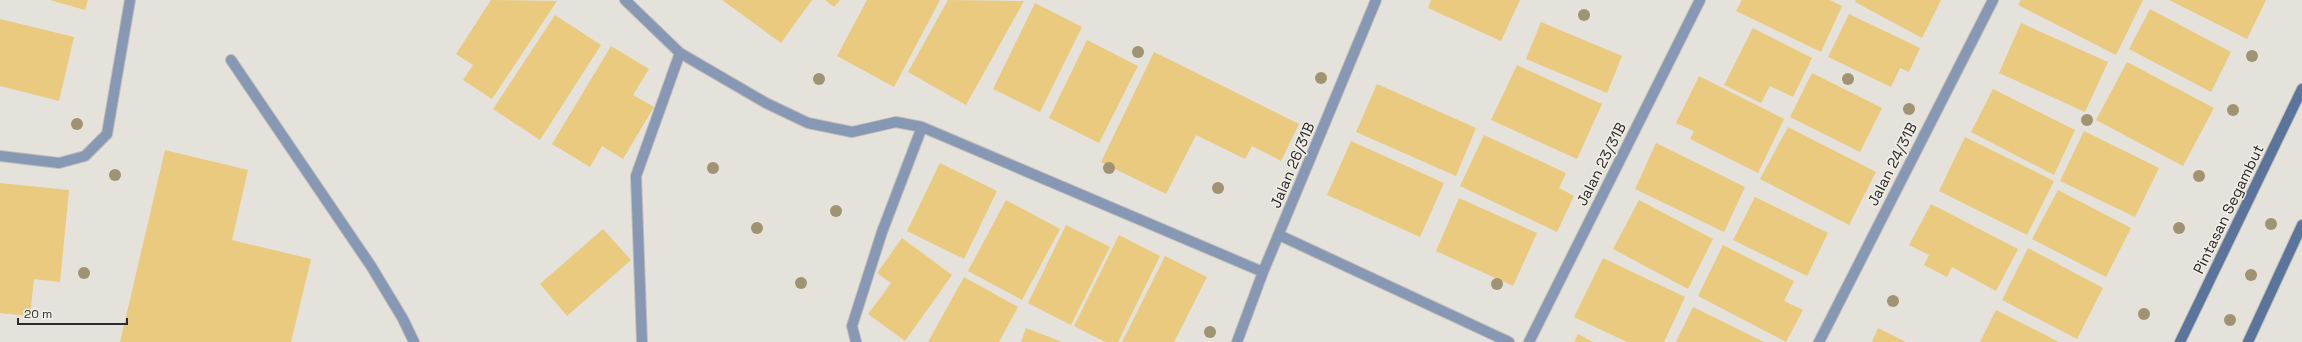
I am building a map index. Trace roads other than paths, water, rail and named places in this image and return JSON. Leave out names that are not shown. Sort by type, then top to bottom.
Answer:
[{"type":"main road","name":"Pintasan Segambut","points":[[2180,342],[2302,89]]},
{"type":"main road","points":[[2248,342],[2302,225]]},
{"type":"street","points":[[0,156],[59,163],[85,156],[107,134],[130,0]]},
{"type":"street","points":[[625,0],[680,53],[766,103],[808,123],[852,132],[896,122],[922,127],[1263,272]]},
{"type":"street","name":"Jalan 26/31B","points":[[1237,342],[1263,272],[1376,0]]},
{"type":"street","name":"Jalan 23/31B","points":[[1529,342],[1700,0]]},
{"type":"street","name":"Jalan 24/31B","points":[[1819,342],[1993,0]]},
{"type":"street","points":[[642,342],[636,176],[680,53]]},
{"type":"street","points":[[231,60],[371,266],[403,319],[414,342]]},
{"type":"street","points":[[856,342],[852,326],[882,232],[922,127]]},
{"type":"street","points":[[1279,235],[1509,342]]}]
